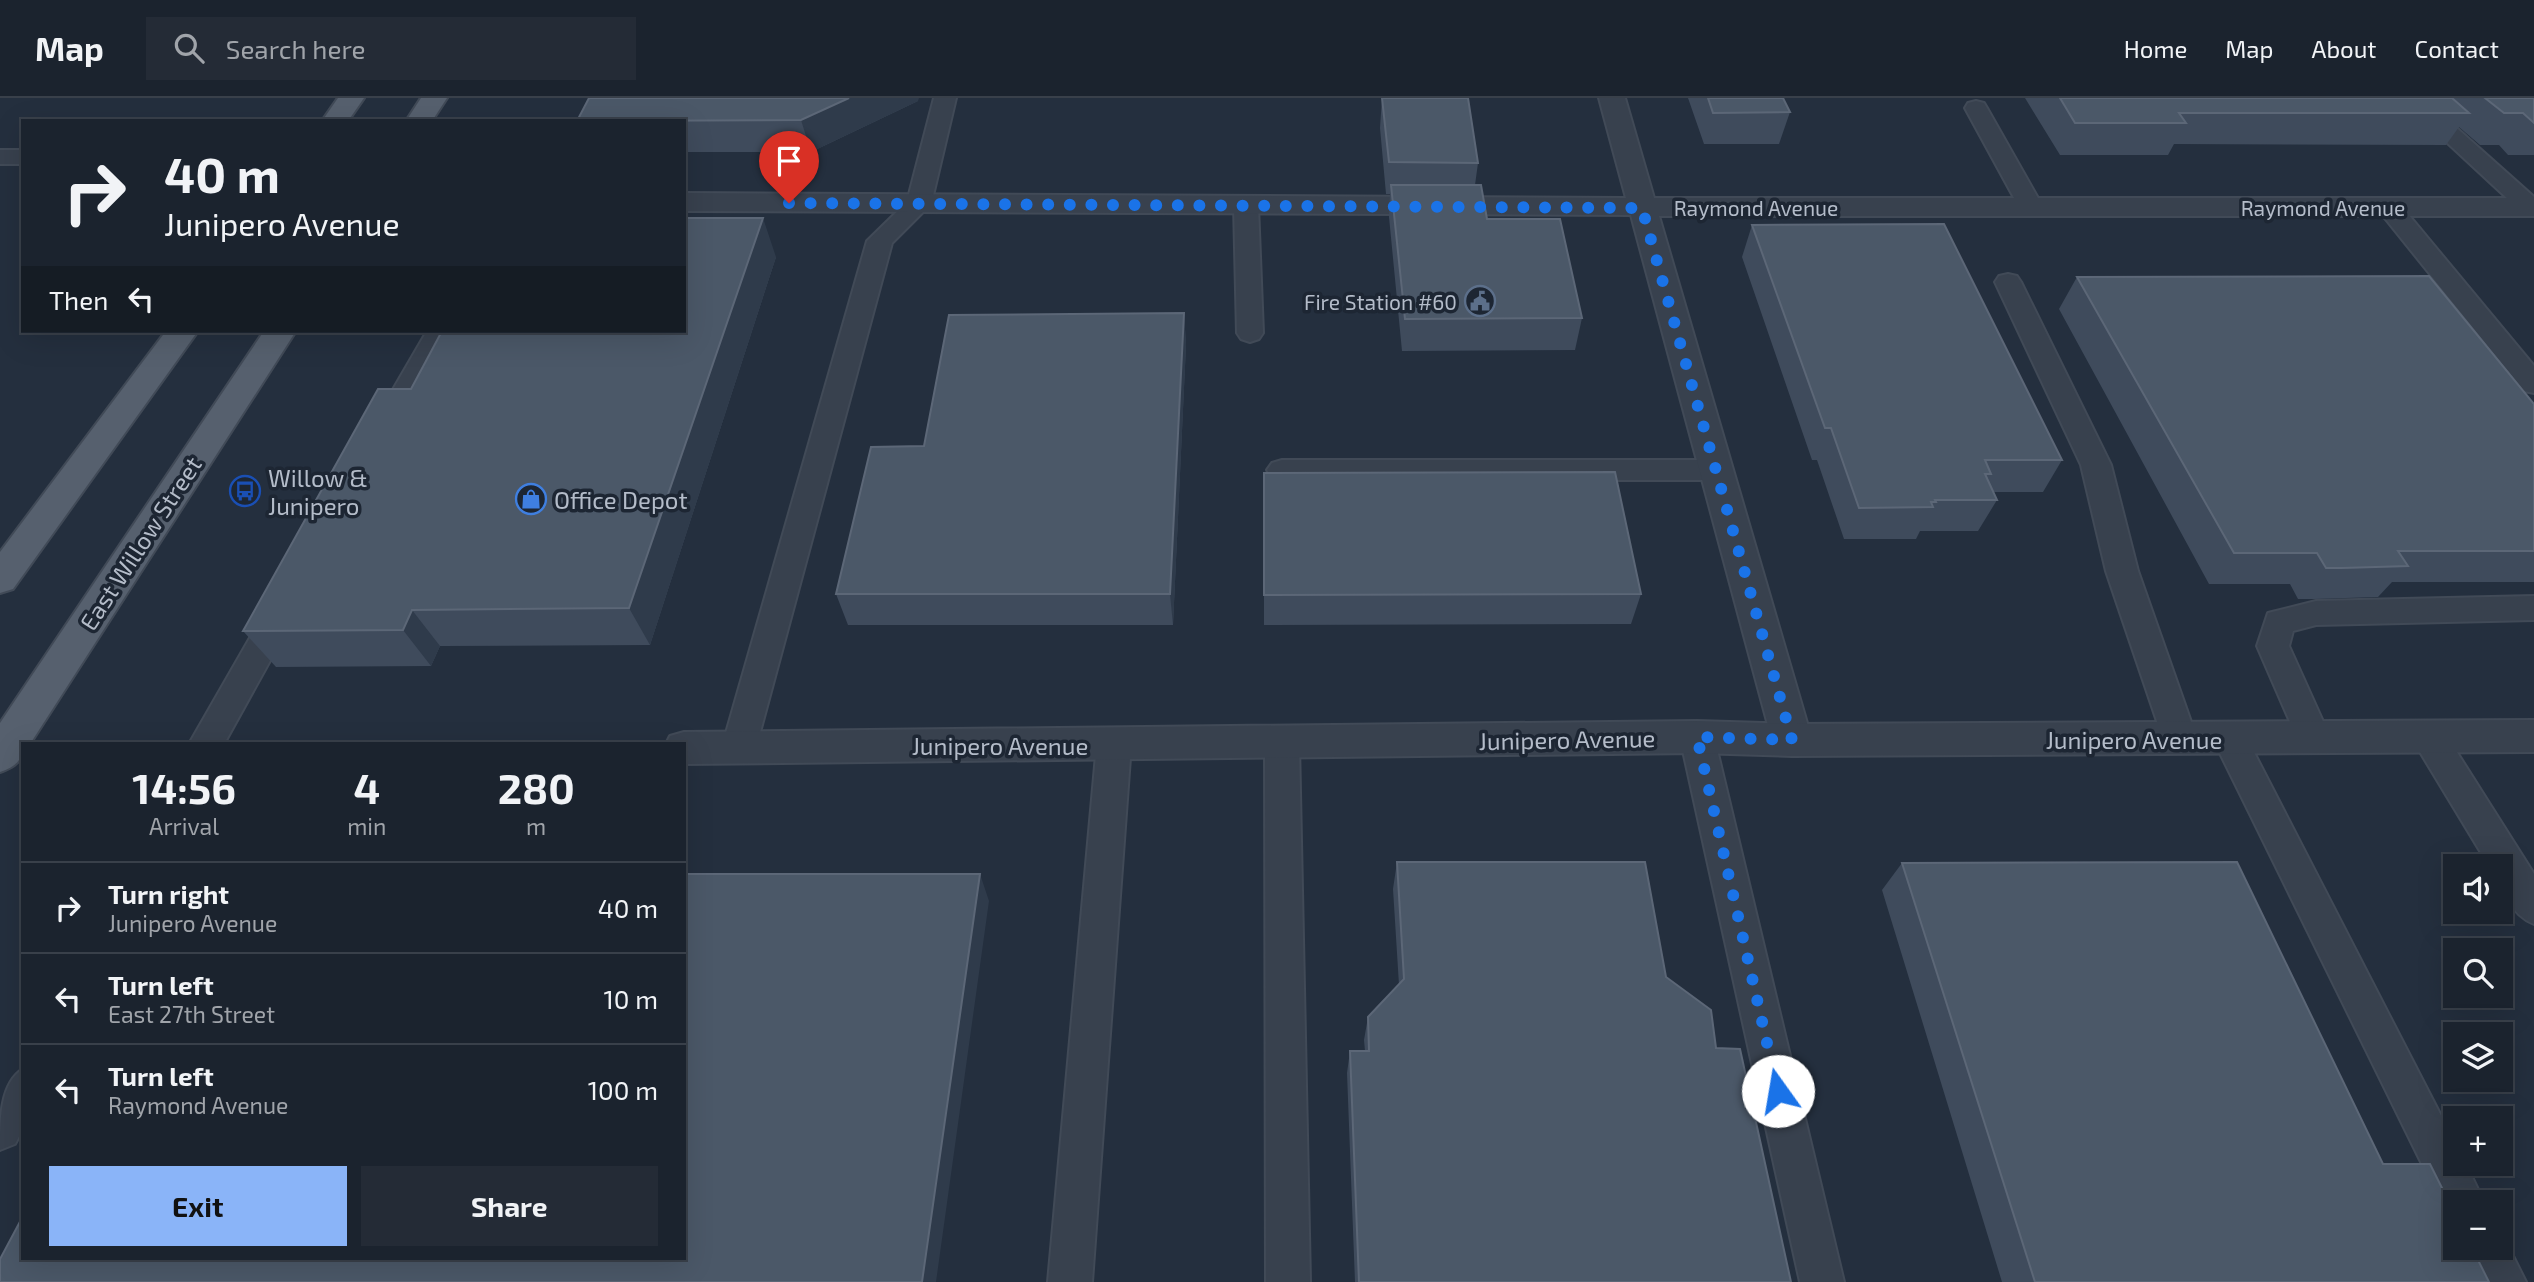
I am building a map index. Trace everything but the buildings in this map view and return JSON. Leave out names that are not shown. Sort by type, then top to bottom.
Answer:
[{"type":"main road","points":[[336,119],[351,98]]},
{"type":"main road","points":[[420,119],[434,98]]},
{"type":"main road","points":[[0,579],[181,333]]},
{"type":"main road","name":"East Willow Street","points":[[9,746],[279,333]]},
{"type":"street","points":[[1612,98],[1714,470],[1792,740]]},
{"type":"street","name":"Raymond Avenue","points":[[686,202],[1642,208],[2533,207]]},
{"type":"street","name":"Junipero Avenue","points":[[686,748],[1697,737],[1792,740],[2534,736]]},
{"type":"lane","points":[[740,747],[880,241],[919,204],[945,98]]},
{"type":"lane","points":[[2410,98],[2533,207]]},
{"type":"lane","points":[[1976,108],[2032,207]]},
{"type":"lane","points":[[0,157],[21,157]]},
{"type":"lane","points":[[1246,205],[1250,333]]},
{"type":"lane","points":[[2389,207],[2534,384]]},
{"type":"lane","points":[[2008,282],[2096,465],[2122,571],[2180,739]]},
{"type":"lane","points":[[371,452],[439,333]]},
{"type":"lane","points":[[1282,470],[1714,470]]},
{"type":"lane","points":[[207,742],[295,586]]},
{"type":"lane","points":[[2313,737],[2273,646],[2279,622],[2316,612],[2534,608]]},
{"type":"lane","points":[[1697,737],[1822,1282]]},
{"type":"lane","points":[[2429,737],[2534,907]]},
{"type":"lane","points":[[2230,739],[2457,1190]]},
{"type":"lane","points":[[1282,743],[1288,1282]]},
{"type":"lane","points":[[1070,1282],[1114,744]]},
{"type":"lane","points":[[0,1130],[21,1093]]},
{"type":"lane","points":[[2492,1260],[2504,1282]]},
{"type":"place","name":"Fire Station #60","points":[[1480,301]]},
{"type":"place","name":"Willow & Junipero","points":[[245,491]]},
{"type":"place","name":"Office Depot","points":[[531,499]]},
{"type":"route","points":[[789,203],[1642,208],[1792,740],[1697,737],[1778,1091]]}]
